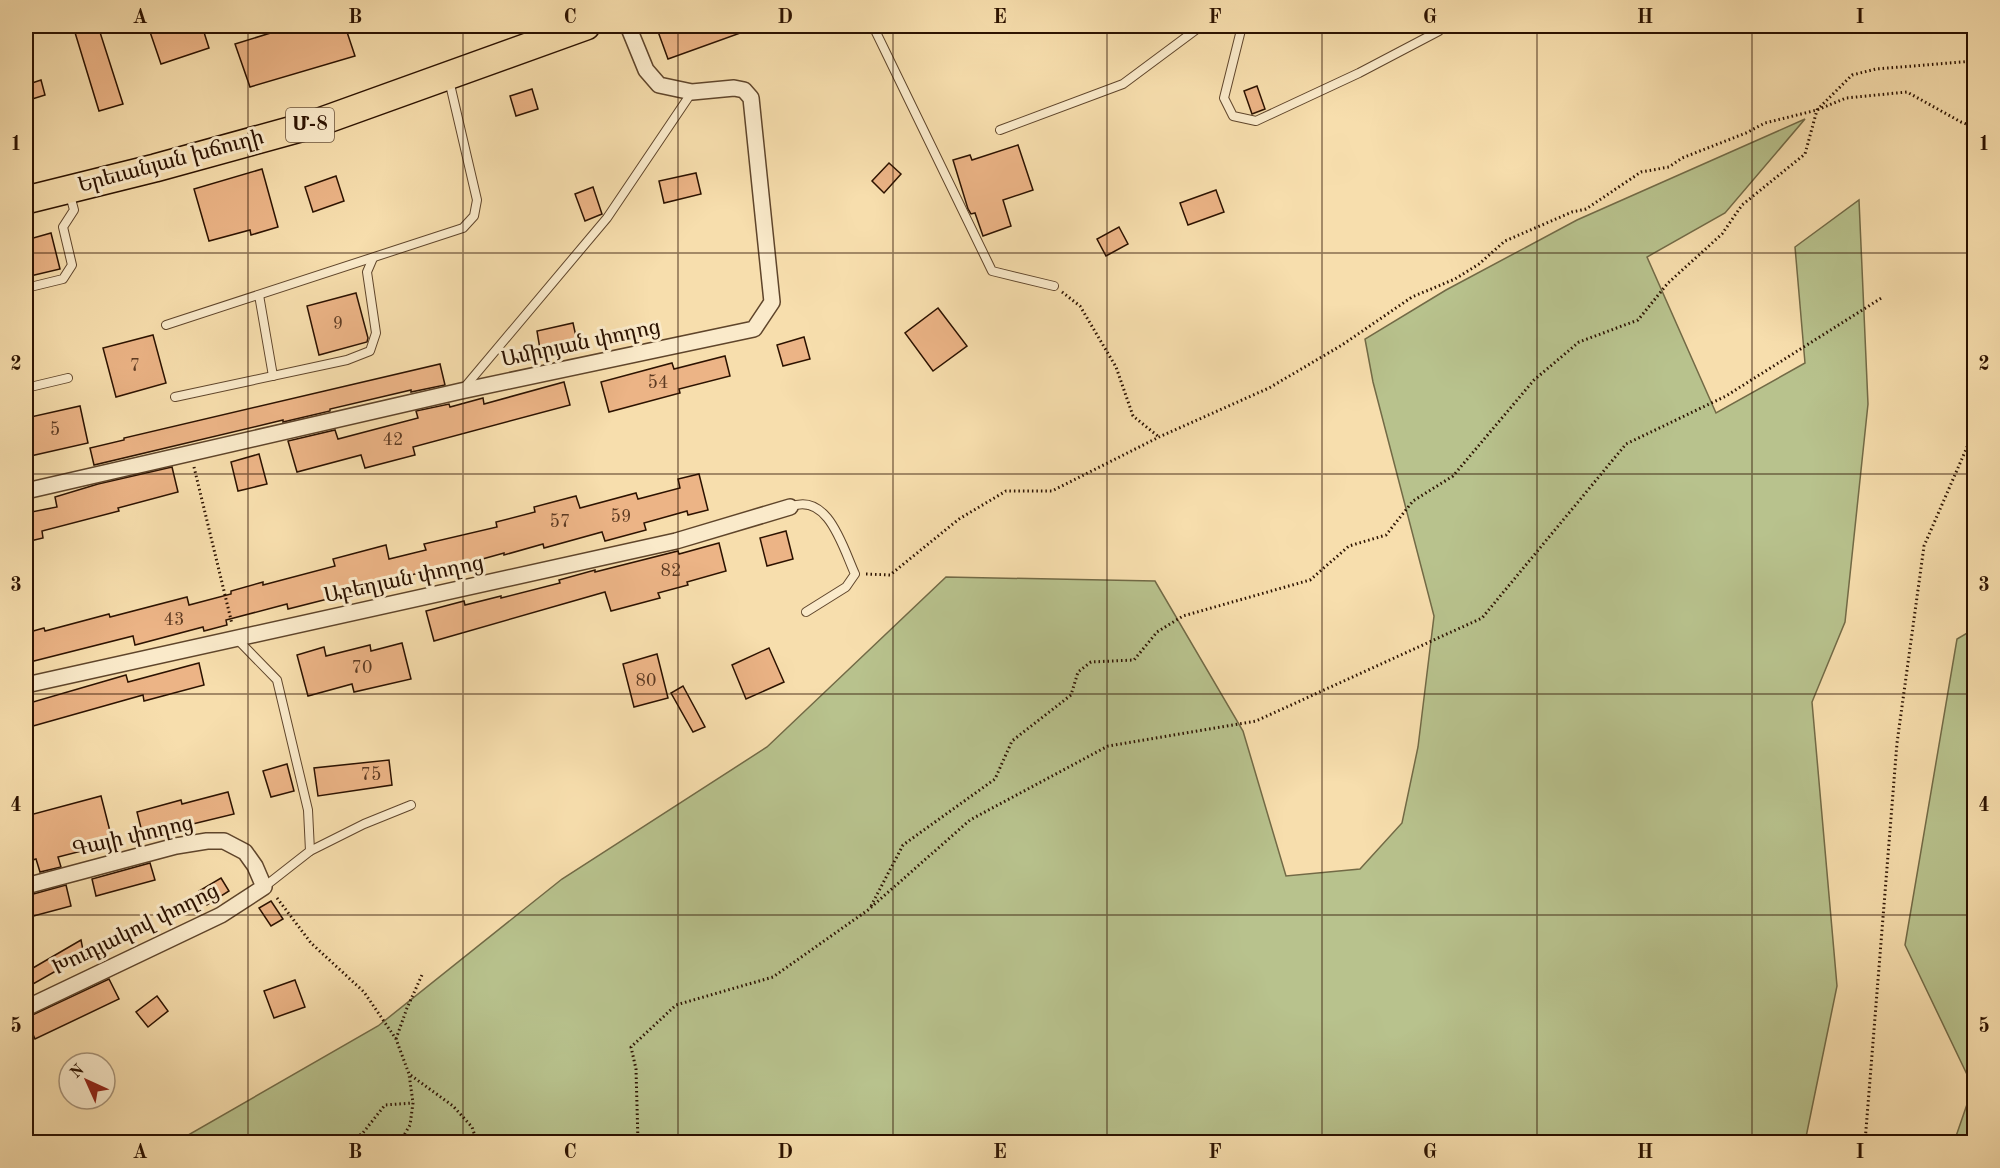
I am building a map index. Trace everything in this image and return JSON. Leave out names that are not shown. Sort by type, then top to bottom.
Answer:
[{"type":"highway","name":"Երեւանյան խճուղի","points":[[26,200],[155,168],[311,125],[586,26]]},
{"type":"street","name":"Ամիրյան փողոց","points":[[26,491],[461,391],[754,329],[772,302],[752,98],[744,90],[734,88],[692,92],[659,85],[646,70],[628,26]]},
{"type":"street","name":"Աբեղյան փողոց","points":[[26,685],[676,541],[790,507]]},
{"type":"street","name":"Գայի փողոց","points":[[26,886],[176,846],[224,841],[245,852],[255,866],[264,887]]},
{"type":"street","name":"Խուդյակով փողոց","points":[[26,1008],[221,915],[264,887]]},
{"type":"lane","points":[[873,26],[992,271],[1054,286]]},
{"type":"lane","points":[[1000,130],[1123,84],[1201,26]]},
{"type":"lane","points":[[1242,26],[1224,98],[1233,116],[1256,121],[1359,73],[1439,31]]},
{"type":"lane","points":[[166,325],[463,228],[474,216],[477,200],[448,75]]},
{"type":"lane","points":[[461,391],[607,218],[692,92]]},
{"type":"lane","points":[[26,288],[63,279],[72,265],[63,227],[74,210],[69,189]]},
{"type":"lane","points":[[175,396],[347,360],[370,351],[376,333],[367,272],[373,258]]},
{"type":"lane","points":[[259,295],[273,376]]},
{"type":"lane","points":[[26,388],[68,378]]},
{"type":"lane","points":[[790,507],[801,502],[817,507],[830,520],[855,574],[846,587],[806,612]]},
{"type":"lane","points":[[236,638],[277,680],[308,810],[309,851]]},
{"type":"lane","points":[[264,887],[309,851],[364,824],[411,805]]},
{"type":"path","points":[[868,910],[903,845],[995,779],[1012,741],[1071,695],[1078,672],[1090,662],[1134,660],[1156,632],[1183,616],[1310,580],[1349,546],[1386,535],[1413,501],[1453,476],[1534,380],[1570,349],[1579,342],[1638,320],[1668,283],[1722,234],[1742,205],[1805,154],[1817,110],[1852,75],[1876,69],[1974,61]]},
{"type":"path","points":[[855,574],[890,575],[959,519],[1006,492],[1052,491],[1159,437],[1269,388],[1342,345],[1412,297],[1463,274],[1479,264],[1505,241],[1572,212],[1586,209],[1641,172],[1669,167],[1682,158],[1746,133],[1765,123],[1817,110],[1846,98],[1907,92],[1974,127]]},
{"type":"path","points":[[1054,286],[1080,306],[1116,367],[1133,416],[1159,437]]},
{"type":"path","points":[[638,1143],[636,1069],[631,1047],[676,1005],[772,977],[868,910],[970,820],[1108,746],[1256,721],[1482,618],[1626,444],[1726,396],[1883,297]]},
{"type":"path","points":[[1865,1143],[1897,743],[1924,546],[1974,431]]},
{"type":"path","points":[[191,454],[236,638]]},
{"type":"path","points":[[264,887],[280,900],[310,944],[364,992],[396,1038],[409,1074],[413,1103],[410,1125],[400,1143]]},
{"type":"path","points":[[396,1038],[422,975]]},
{"type":"path","points":[[409,1074],[453,1106],[472,1127],[477,1143]]},
{"type":"path","points":[[343,1143],[362,1134],[385,1105],[413,1103]]},
{"type":"green space","points":[[1805,119],[1725,213],[1647,257],[1716,413],[1805,363],[1795,247],[1859,200],[1868,404],[1845,622],[1812,702],[1837,986],[1805,1142],[176,1142],[378,1026],[562,879],[767,747],[946,577],[1155,581],[1243,731],[1286,876],[1360,869],[1402,823],[1418,747],[1434,616],[1373,382],[1365,339],[1446,290],[1577,220]]},
{"type":"green space","points":[[1974,629],[1974,1142],[1954,1142],[1973,1087],[1905,945],[1957,639]]},
{"type":"building","points":[[73,26],[98,26],[123,104],[99,111]]},
{"type":"building","points":[[148,26],[202,26],[209,48],[161,64]]},
{"type":"building","points":[[293,26],[345,26],[355,56],[250,87],[235,44]]},
{"type":"building","points":[[656,26],[757,26],[757,27],[668,59]]},
{"type":"building","points":[[41,80],[45,95],[26,101],[26,85]]},
{"type":"building","points":[[1257,86],[1265,109],[1252,114],[1244,91]]},
{"type":"building","points":[[532,89],[538,109],[516,116],[510,96]]},
{"type":"building","points":[[1018,145],[1033,190],[1003,200],[1011,226],[983,236],[975,213],[971,214],[968,209],[953,160],[970,155],[972,160]]},
{"type":"building","points":[[889,163],[901,174],[884,193],[872,181]]},
{"type":"building","points":[[262,169],[278,227],[251,235],[250,230],[209,241],[194,189]]},
{"type":"building","points":[[696,173],[701,194],[664,203],[659,181]]},
{"type":"building","points":[[336,176],[344,201],[313,212],[305,187]]},
{"type":"building","points":[[593,187],[602,214],[585,221],[575,194]]},
{"type":"building","points":[[1216,190],[1224,212],[1188,225],[1180,203]]},
{"type":"building","points":[[1119,227],[1128,244],[1106,256],[1097,239]]},
{"type":"building","points":[[51,233],[60,269],[26,277],[26,240]]},
{"type":"building","points":[[356,293],[368,338],[367,342],[319,355],[307,306]]},
{"type":"building","points":[[938,308],[967,346],[933,371],[905,333]]},
{"type":"building","points":[[573,323],[577,341],[540,349],[537,331]]},
{"type":"building","points":[[153,335],[166,383],[116,397],[103,348]]},
{"type":"building","points":[[804,337],[810,359],[783,366],[777,345]]},
{"type":"building","points":[[725,356],[730,376],[679,389],[680,393],[609,412],[601,382],[672,363],[674,369]]},
{"type":"building","points":[[440,364],[445,385],[411,392],[411,390],[94,465],[90,448],[124,440],[124,438]]},
{"type":"building","points":[[564,382],[570,405],[413,447],[415,455],[365,468],[361,455],[297,472],[288,441],[335,430],[338,439],[418,418],[416,411],[449,404],[450,407],[483,398],[484,404]]},
{"type":"building","points":[[80,406],[88,443],[26,457],[26,418]]},
{"type":"building","points":[[259,454],[267,484],[238,491],[231,462]]},
{"type":"building","points":[[172,467],[178,492],[118,508],[119,511],[42,531],[43,538],[26,542],[26,513],[57,507],[55,497],[98,484]]},
{"type":"building","points":[[699,474],[708,510],[688,515],[687,511],[644,523],[646,530],[605,541],[602,532],[544,548],[543,544],[432,573],[431,570],[395,579],[395,582],[288,609],[287,604],[226,620],[227,625],[204,631],[203,627],[135,645],[133,636],[26,663],[26,633],[44,628],[45,631],[109,614],[110,617],[187,597],[189,605],[231,594],[231,591],[263,582],[263,585],[335,566],[333,559],[386,545],[389,559],[426,550],[424,544],[497,527],[496,522],[535,512],[534,507],[576,496],[580,508],[636,493],[638,499],[680,488],[678,479]]},
{"type":"building","points":[[786,531],[793,559],[767,566],[760,538]]},
{"type":"building","points":[[719,543],[726,571],[658,593],[660,598],[611,611],[605,592],[434,641],[426,611],[464,601],[465,605],[501,596],[501,598],[560,583],[559,580],[595,570],[595,572],[678,551],[679,554]]},
{"type":"building","points":[[402,643],[411,679],[354,692],[352,684],[308,696],[297,655],[324,647],[326,656],[370,645],[371,651]]},
{"type":"building","points":[[769,648],[784,682],[746,699],[732,665]]},
{"type":"building","points":[[657,654],[668,698],[634,707],[623,664]]},
{"type":"building","points":[[199,663],[204,685],[144,701],[143,695],[26,728],[26,704],[126,675],[128,682]]},
{"type":"building","points":[[683,686],[705,727],[693,732],[671,693]]},
{"type":"building","points":[[389,760],[392,785],[318,796],[314,768]]},
{"type":"building","points":[[287,764],[294,791],[271,797],[263,771]]},
{"type":"building","points":[[228,792],[234,814],[143,836],[137,812],[181,800],[182,804]]},
{"type":"building","points":[[101,796],[113,843],[58,857],[61,867],[40,872],[36,859],[26,862],[26,816]]},
{"type":"building","points":[[150,863],[155,880],[96,896],[92,879]]},
{"type":"building","points":[[221,878],[229,891],[207,905],[199,891]]},
{"type":"building","points":[[66,885],[71,906],[26,918],[26,896]]},
{"type":"building","points":[[271,901],[283,919],[271,926],[259,908]]},
{"type":"building","points":[[81,940],[84,955],[26,988],[26,972]]},
{"type":"building","points":[[109,979],[119,999],[35,1039],[26,1018]]},
{"type":"building","points":[[295,980],[305,1007],[274,1018],[264,991]]},
{"type":"building","points":[[157,996],[168,1011],[148,1027],[136,1012]]}]
